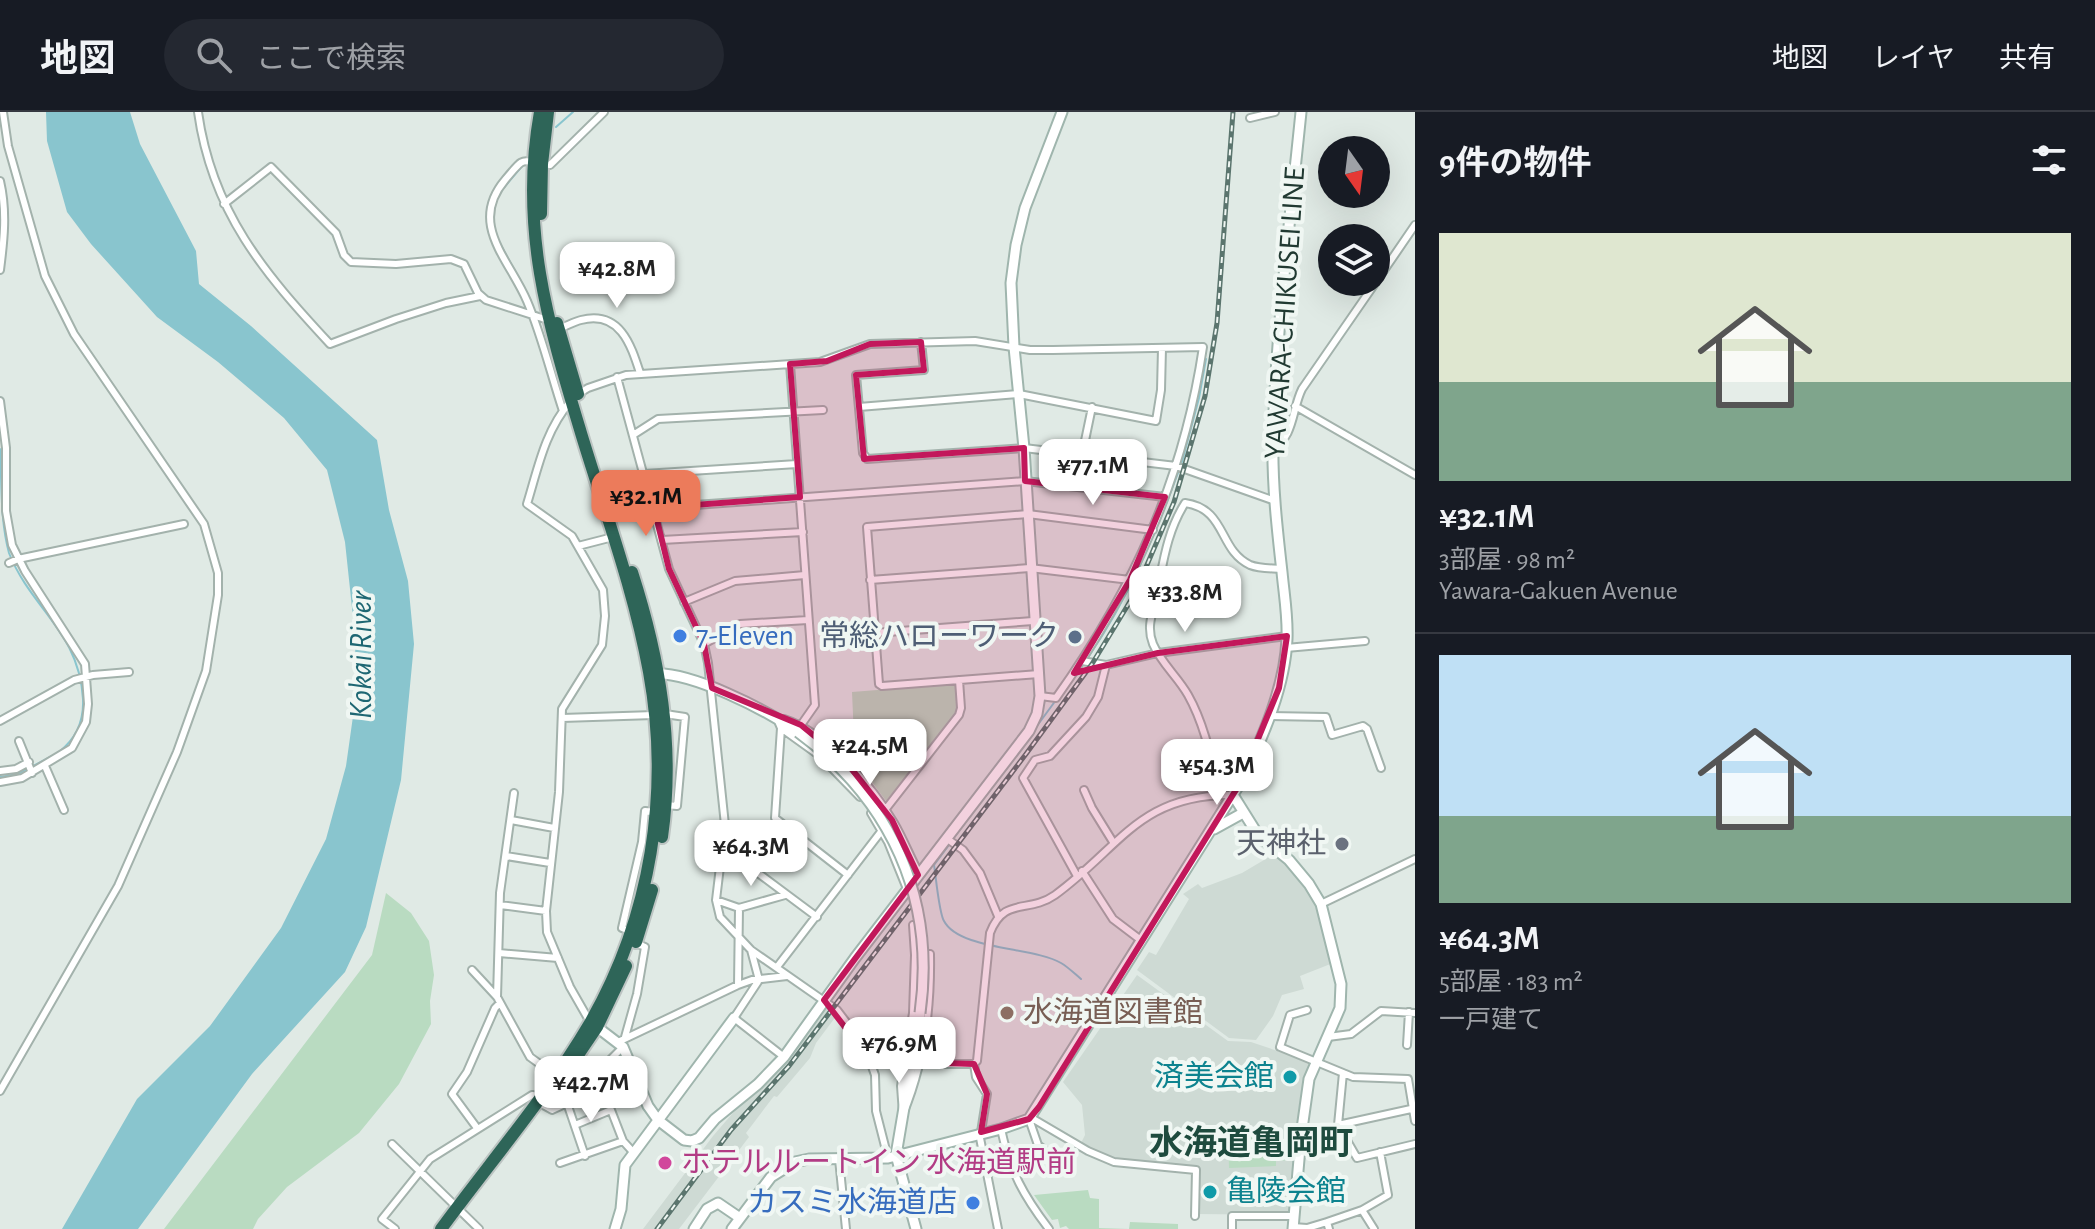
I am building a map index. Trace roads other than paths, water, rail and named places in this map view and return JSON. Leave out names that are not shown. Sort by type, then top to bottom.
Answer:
[{"type":"highway","points":[[540,112],[535,240],[571,402],[654,674]]},
{"type":"highway","points":[[538,162],[548,112]]},
{"type":"highway","points":[[542,1101],[555,1075],[615,995],[633,937],[667,769],[647,620],[571,402]]},
{"type":"highway","points":[[451,1229],[461,1210],[542,1101],[594,1024]]},
{"type":"highway","points":[[441,1229],[461,1210]]},
{"type":"street","points":[[0,1091],[118,886],[177,752],[206,671],[218,595],[218,573],[204,524],[74,334],[45,276],[8,146],[3,112]]},
{"type":"street","points":[[198,112],[207,158],[224,204],[240,234],[266,270],[330,344],[396,319],[480,296]]},
{"type":"street","points":[[571,402],[488,225],[492,199],[519,162],[550,165],[604,112]]},
{"type":"street","points":[[1040,696],[1056,698],[1130,580],[1153,530],[1176,466],[1196,393],[1203,347],[1042,350],[1014,347],[975,341],[870,344],[827,361],[617,377],[588,388],[571,402],[547,440],[527,504],[572,536],[603,590],[604,632],[602,645],[562,709],[559,792],[550,863],[547,932],[570,987],[594,1024],[622,1042],[648,1106],[658,1120],[679,1138],[688,1142],[696,1140],[784,1057],[919,873],[1029,731],[1037,714],[1039,674],[1033,621],[1024,448],[1014,347],[1011,283],[1025,208],[1062,112]]},
{"type":"street","points":[[1250,118],[1275,112]]},
{"type":"street","name":"YAWARA-CHIKUSEI LINE","points":[[1030,1118],[1233,795],[1251,763],[1279,688],[1287,636],[1275,501],[1275,364],[1301,112]]},
{"type":"street","points":[[224,204],[271,167],[336,233],[344,255],[351,262],[396,264],[451,259],[464,264],[480,296],[493,304],[553,324],[600,319],[619,328],[630,342],[640,373]]},
{"type":"street","points":[[0,181],[4,200],[0,270]]},
{"type":"street","points":[[1390,262],[1415,225]]},
{"type":"street","points":[[1273,448],[1287,436],[1302,389],[1366,296]]},
{"type":"street","points":[[921,342],[924,370],[856,375],[863,453],[867,459],[1024,448],[1176,466],[1275,501]]},
{"type":"street","points":[[859,407],[1019,394],[1156,421],[1161,390],[1162,348]]},
{"type":"street","points":[[790,364],[815,705],[800,728]]},
{"type":"street","points":[[617,377],[669,569],[704,644],[712,688],[725,825],[716,900],[720,917],[751,950],[840,1012],[865,1047],[875,1075],[876,1111],[916,1229]]},
{"type":"street","points":[[0,401],[6,448],[8,530],[13,561],[85,664],[88,716],[72,748],[15,781],[0,782]]},
{"type":"street","points":[[1295,406],[1415,475]]},
{"type":"street","points":[[1082,455],[1092,407]]},
{"type":"street","points":[[633,435],[658,419],[823,410]]},
{"type":"street","points":[[644,474],[797,464]]},
{"type":"street","points":[[626,516],[654,508],[1025,481],[1165,497]]},
{"type":"street","points":[[1220,795],[1191,701],[1152,642],[1149,617],[1155,604],[1162,555],[1174,520],[1185,503],[1198,505],[1216,519],[1231,548],[1244,562],[1252,566],[1282,569]]},
{"type":"street","points":[[1039,674],[879,684],[867,527],[1028,514],[1153,530]]},
{"type":"street","points":[[13,561],[184,524]]},
{"type":"street","points":[[662,540],[803,532]]},
{"type":"street","points":[[578,546],[613,537]]},
{"type":"street","points":[[870,580],[1030,568],[1130,580]]},
{"type":"street","points":[[684,602],[735,581],[805,575]]},
{"type":"street","points":[[704,644],[740,624],[808,620]]},
{"type":"street","points":[[874,633],[1033,621]]},
{"type":"street","points":[[1082,661],[1106,665],[1158,653],[1287,636]]},
{"type":"street","points":[[1286,648],[1365,641]]},
{"type":"street","points":[[1106,665],[1098,697],[1086,717],[1050,756],[1035,760],[1023,778],[1080,874],[1113,919],[1142,941]]},
{"type":"street","points":[[0,721],[84,678],[129,672]]},
{"type":"street","points":[[654,674],[679,675],[779,722],[800,728],[852,768],[887,812],[919,873]]},
{"type":"street","points":[[777,967],[882,832],[887,812],[959,715],[959,680]]},
{"type":"street","points":[[562,718],[660,714],[685,717],[677,806],[645,811],[642,842],[645,877],[622,928],[645,947],[637,994],[622,1042]]},
{"type":"street","points":[[1269,716],[1326,717],[1332,735],[1363,726],[1367,729],[1381,768]]},
{"type":"street","points":[[779,722],[837,773],[865,804],[882,832],[907,889]]},
{"type":"street","points":[[779,722],[775,818],[848,875]]},
{"type":"street","points":[[800,728],[861,789],[883,820],[899,851],[921,927],[924,970],[920,1013],[903,1114],[892,1156]]},
{"type":"street","points":[[19,741],[32,772]]},
{"type":"street","points":[[0,771],[29,763]]},
{"type":"street","points":[[45,766],[64,810]]},
{"type":"street","points":[[1084,790],[1113,842]]},
{"type":"street","points":[[477,1128],[452,1094],[467,1072],[499,1000],[500,905],[514,793]]},
{"type":"street","points":[[998,1229],[980,1133],[987,1094],[976,1077],[974,1064],[977,1061],[990,933],[998,916],[1009,909],[1045,900],[1080,874],[1136,823],[1170,804],[1220,795],[1233,795],[1258,835],[1296,867],[1321,904],[1341,984],[1340,1008],[1309,1079],[1294,1224]]},
{"type":"street","points":[[1210,832],[1243,813]]},
{"type":"street","points":[[511,820],[554,828]]},
{"type":"street","points":[[946,838],[963,850],[980,873],[998,916]]},
{"type":"street","points":[[723,847],[817,917]]},
{"type":"street","points":[[506,856],[550,863]]},
{"type":"street","points":[[1321,904],[1415,859]]},
{"type":"street","points":[[716,900],[739,908],[785,895]]},
{"type":"street","points":[[500,905],[546,911]]},
{"type":"street","points":[[738,985],[739,908]]},
{"type":"street","points":[[903,1114],[901,1086],[915,998],[913,925]]},
{"type":"street","points":[[615,1229],[621,1209],[625,1165],[759,980],[751,950]]},
{"type":"street","points":[[499,953],[558,958]]},
{"type":"street","points":[[903,1114],[913,1091],[928,1006],[930,954],[915,955]]},
{"type":"street","points":[[472,970],[499,1000],[530,1057],[555,1075]]},
{"type":"street","points":[[395,1229],[382,1219],[419,1171],[430,1159],[477,1128],[532,1095],[552,1110],[567,1103],[622,1042],[738,985],[787,976]]},
{"type":"street","points":[[1307,1010],[1290,1015],[1280,1047],[1353,1077],[1408,1079],[1415,1121]]},
{"type":"street","points":[[1328,1037],[1351,1034],[1381,1011],[1412,1013],[1407,1045]]},
{"type":"street","points":[[734,1018],[784,1057]]},
{"type":"street","points":[[871,1061],[905,1063]]},
{"type":"street","points":[[919,1064],[974,1064]]},
{"type":"street","points":[[1343,1073],[1338,1125],[1357,1158],[1415,1144]]},
{"type":"street","points":[[567,1103],[585,1156]]},
{"type":"street","points":[[1338,1125],[1411,1109]]},
{"type":"street","points":[[575,1125],[611,1110],[623,1141],[633,1152]]},
{"type":"street","points":[[732,1229],[771,1177],[787,1165],[809,1159],[892,1156],[1001,1129],[1030,1118]]},
{"type":"street","points":[[1030,1118],[1038,1145],[1071,1170]]},
{"type":"street","points":[[1030,1118],[1114,1162],[1196,1170],[1195,1216]]},
{"type":"street","points":[[1001,1129],[1023,1195],[1049,1229]]},
{"type":"street","points":[[560,1163],[623,1141]]},
{"type":"street","points":[[392,1144],[479,1229]]},
{"type":"street","points":[[1232,1229],[1232,1216],[1307,1228],[1328,1225],[1362,1210],[1388,1195],[1380,1152]]},
{"type":"street","points":[[839,1159],[846,1229]]},
{"type":"street","points":[[694,1229],[707,1209],[718,1203],[740,1218]]},
{"type":"street","points":[[1362,1210],[1374,1229]]},
{"type":"water","name":"Kokai River","points":[[46,112],[130,112],[140,144],[196,251],[199,284],[251,326],[377,440],[389,510],[408,581],[414,644],[401,780],[366,927],[345,972],[252,1074],[138,1229],[62,1229],[137,1099],[210,1026],[281,928],[326,839],[346,766],[356,695],[355,636],[345,542],[327,470],[284,418],[218,362],[157,317],[91,244],[67,212],[47,141]]},
{"type":"waterway","points":[[556,127],[573,112]]},
{"type":"waterway","points":[[501,191],[523,165]]},
{"type":"waterway","points":[[0,203],[0,221]]},
{"type":"waterway","points":[[497,238],[531,301]]},
{"type":"waterway","points":[[1182,462],[1206,359]]},
{"type":"waterway","points":[[0,449],[3,515],[9,553],[18,573],[64,638],[80,676],[83,699],[81,721],[75,735],[59,752]]},
{"type":"waterway","points":[[1089,656],[1139,567],[1178,473]]},
{"type":"waterway","points":[[1072,679],[1077,673]]},
{"type":"waterway","points":[[1034,730],[1056,700]]},
{"type":"waterway","points":[[0,777],[18,774],[54,755]]},
{"type":"waterway","points":[[952,840],[987,793]]},
{"type":"waterway","points":[[949,845],[934,865],[942,917],[952,930],[980,943],[1049,958],[1081,979]]},
{"type":"railway","points":[[657,1229],[731,1130],[789,1066],[1026,754],[1092,664],[1134,595],[1174,502],[1205,396],[1217,323],[1233,112]]},
{"type":"place","name":"7-Eleven","points":[[680,636]]},
{"type":"place","name":"常総ハローワーク","points":[[1075,637]]},
{"type":"place","name":"天神社","points":[[1342,844]]},
{"type":"place","name":"水海道図書館","points":[[1007,1013]]},
{"type":"place","name":"済美会館","points":[[1290,1077]]},
{"type":"place","name":"ホテルルートイン 水海道駅前","points":[[665,1163]]},
{"type":"place","name":"亀陵会館","points":[[1210,1192]]},
{"type":"place","name":"カスミ水海道店","points":[[973,1203]]},
{"type":"district","name":"水海道亀岡町","points":[[1251,1144]]}]
